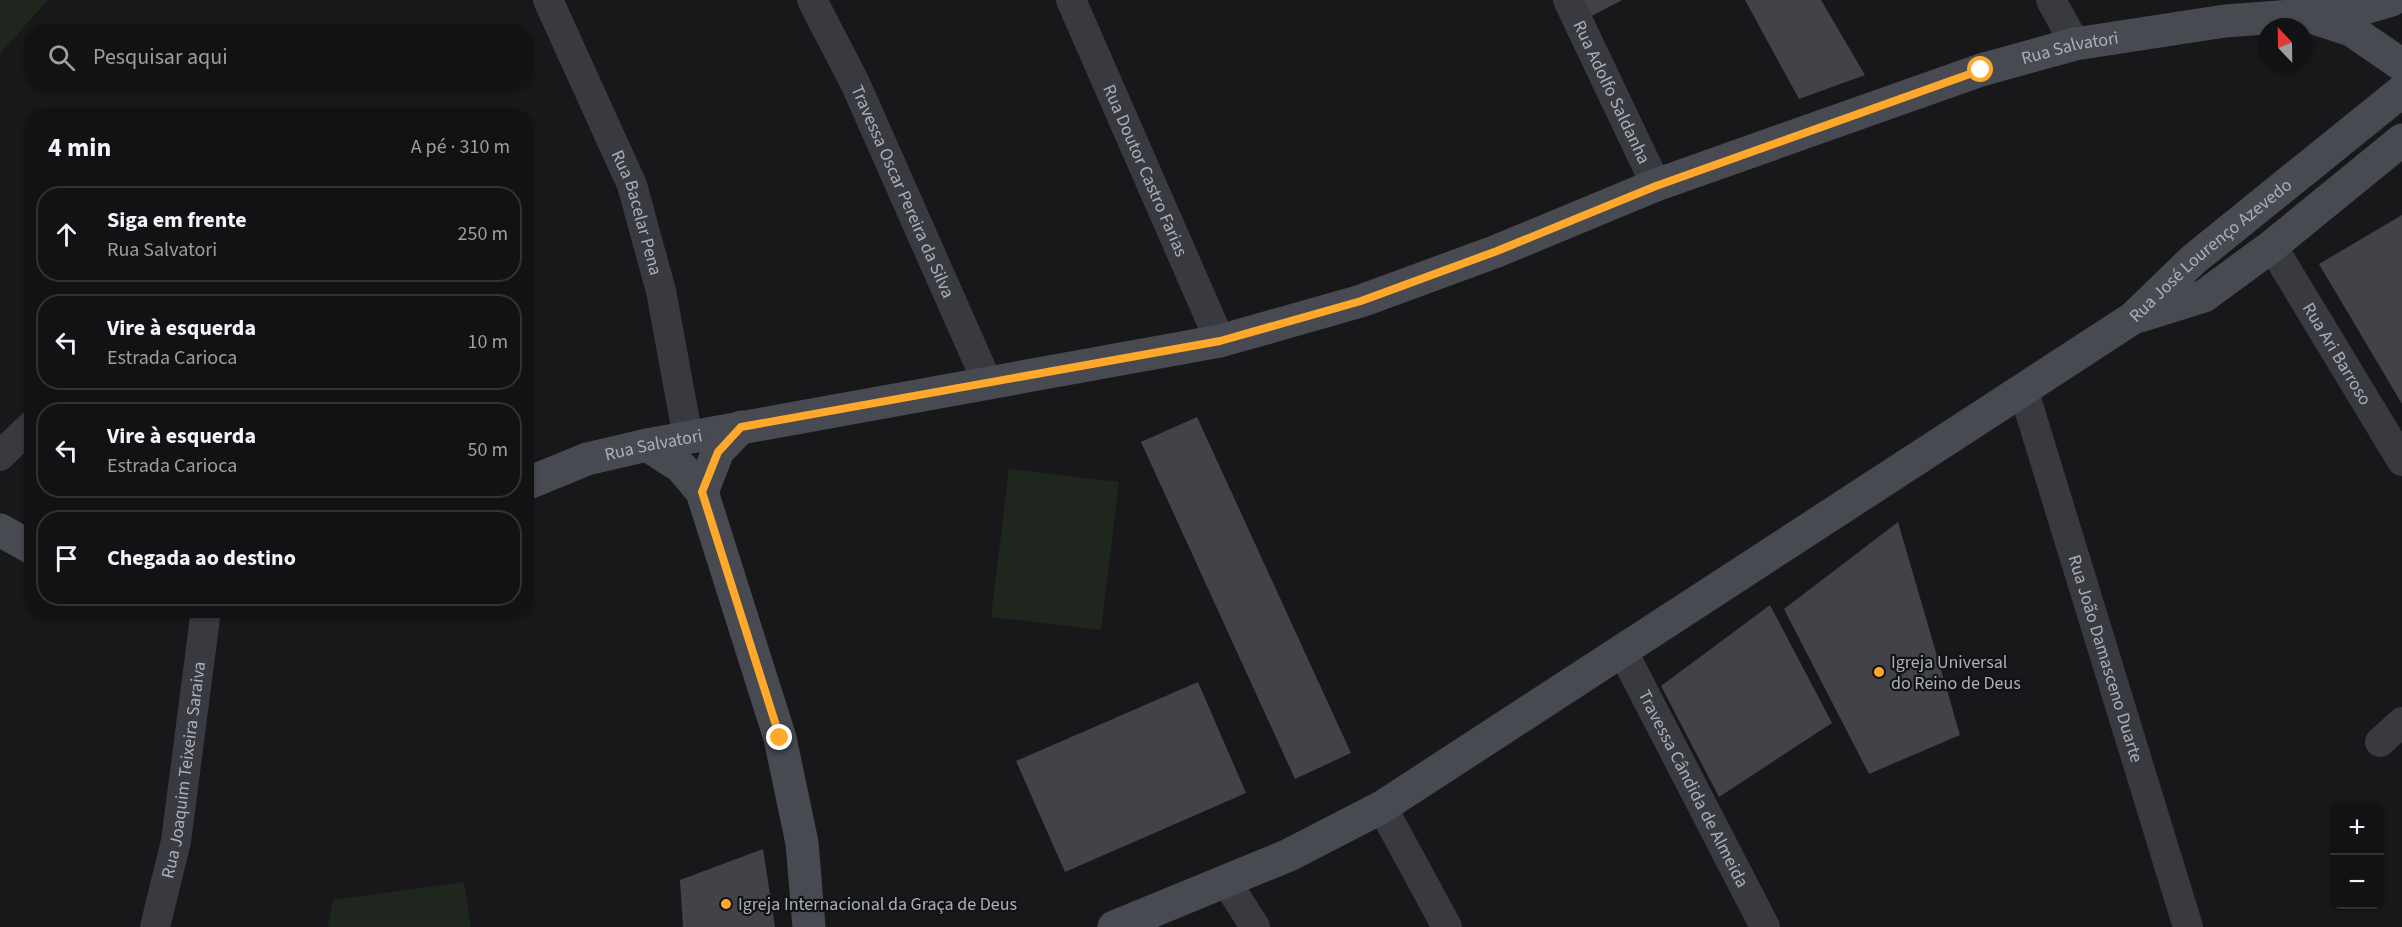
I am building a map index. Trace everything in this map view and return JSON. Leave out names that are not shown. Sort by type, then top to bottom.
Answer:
[{"type":"main road","points":[[2305,15],[2358,10],[2392,0]]},
{"type":"main road","name":"Rua Salvatori","points":[[534,481],[586,459],[647,445],[1220,341],[1361,301],[1497,251],[1656,186],[1981,70],[2075,44],[2225,21],[2305,15],[2351,30],[2402,65]]},
{"type":"main road","name":"Rua José Lourenço Azevedo","points":[[2133,318],[2194,259],[2402,91]]},
{"type":"main road","name":"Rua José Lourenço Azevedo","points":[[2133,318],[2204,296],[2272,246],[2402,140]]},
{"type":"main road","points":[[1114,927],[1288,855],[1382,807],[2133,318]]},
{"type":"main road","points":[[702,492],[718,452],[741,427]]},
{"type":"main road","points":[[647,445],[681,468],[702,492],[780,738],[802,843],[809,927]]},
{"type":"main road","points":[[0,530],[24,544]]},
{"type":"street","name":"Rua Bacelar Pena","points":[[548,0],[632,185],[661,291],[688,438]]},
{"type":"street","name":"Travessa Oscar Pereira da Silva","points":[[812,0],[855,83],[988,384]]},
{"type":"street","name":"Rua Doutor Castro Farias","points":[[1071,0],[1220,341]]},
{"type":"street","name":"Rua Adolfo Saldanha","points":[[1568,0],[1656,186]]},
{"type":"street","points":[[2051,0],[2075,44]]},
{"type":"street","name":"Rua Ari Barroso","points":[[2272,246],[2402,462]]},
{"type":"street","name":"Rua João Damasceno Duarte","points":[[2023,389],[2188,927]]},
{"type":"street","points":[[0,456],[24,433]]},
{"type":"street","name":"Rua Joaquim Teixeira Saraiva","points":[[155,927],[177,841],[205,618]]},
{"type":"street","name":"Travessa Cândida de Almeida","points":[[1622,650],[1765,927]]},
{"type":"street","points":[[1382,807],[1447,927]]},
{"type":"street","points":[[1226,881],[1255,927]]},
{"type":"shaded area","points":[[0,0],[48,0],[27,24],[24,24],[24,27],[0,54]]},
{"type":"shaded area","points":[[1009,469],[1119,482],[1101,630],[991,617]]},
{"type":"shaded area","points":[[464,882],[471,927],[328,927],[333,900]]},
{"type":"building","points":[[1574,0],[1622,0],[1584,20]]},
{"type":"building","points":[[1745,0],[1821,0],[1865,75],[1799,99]]},
{"type":"building","points":[[2402,215],[2402,404],[2319,264]]},
{"type":"building","points":[[1197,417],[1351,753],[1295,779],[1141,442]]},
{"type":"building","name":"Igreja Universal do Reino de Deus","points":[[1898,522],[1960,735],[1869,774],[1784,609]]},
{"type":"building","points":[[1770,605],[1832,723],[1719,797],[1661,686]]},
{"type":"building","points":[[1198,682],[1246,793],[1065,872],[1016,761]]},
{"type":"building","name":"Igreja Internacional da Graça de Deus","points":[[763,849],[775,927],[683,927],[680,880]]},
{"type":"place","name":"Igreja Universal do Reino de Deus","points":[[1879,672]]},
{"type":"place","name":"Igreja Internacional da Graça de Deus","points":[[726,904]]},
{"type":"route","points":[[780,738],[702,492],[708,472],[718,452],[726,440],[741,427],[1220,341],[1361,301],[1497,251],[1656,186],[1981,70]]}]
